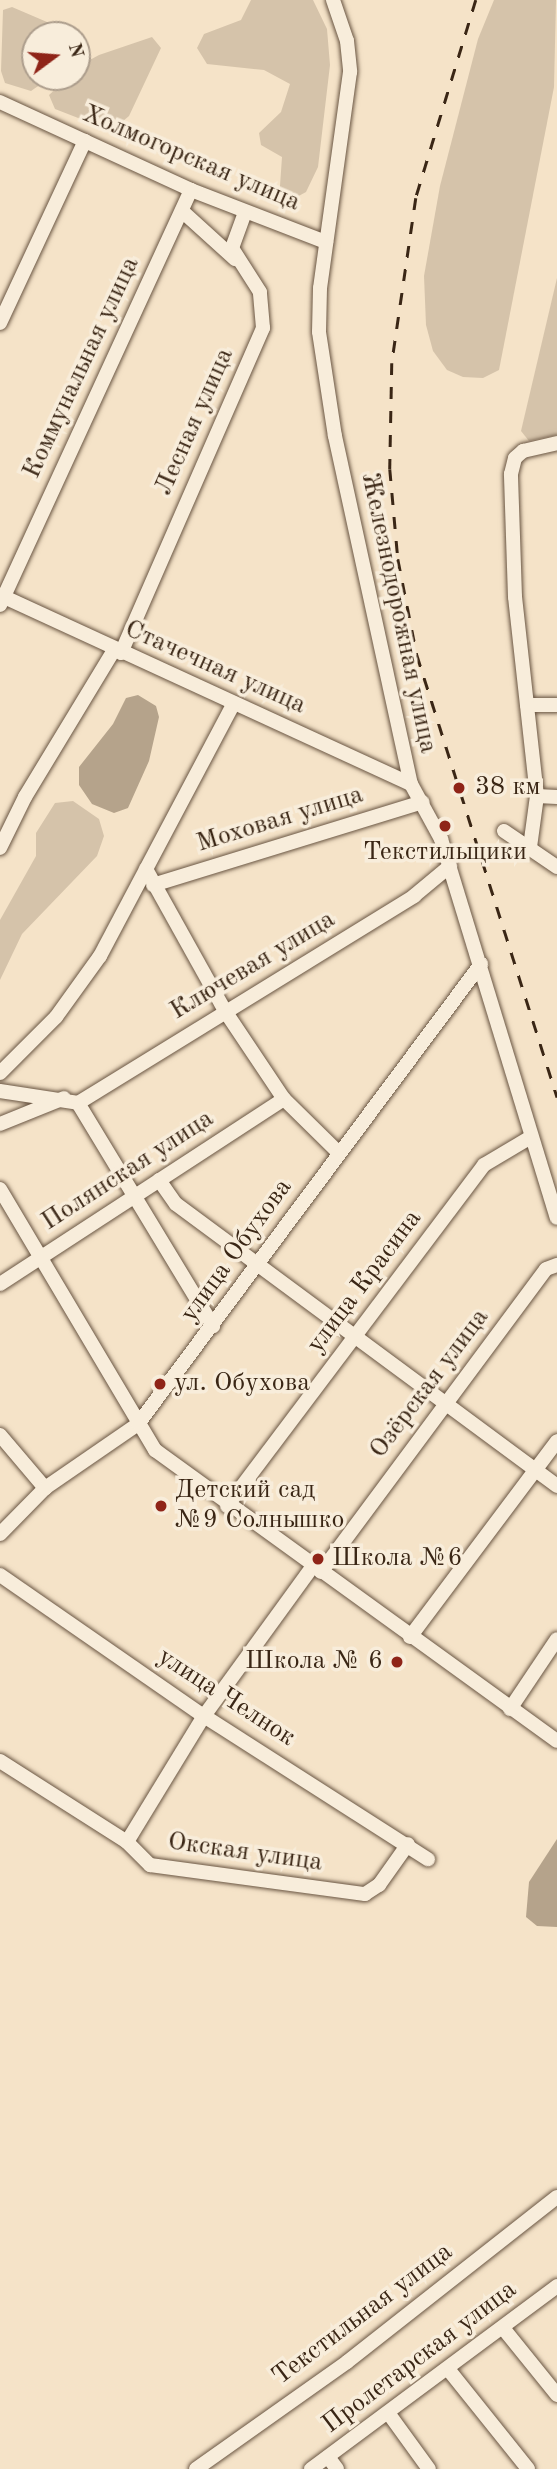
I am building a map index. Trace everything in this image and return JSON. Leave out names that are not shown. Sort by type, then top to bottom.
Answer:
[{"type":"street","name":"Железнодорожная улица","points":[[333,0],[347,41],[350,72],[318,332],[324,376],[372,620],[411,784],[423,802],[450,866],[557,1218]]},
{"type":"street","name":"Холмогорская улица","points":[[0,102],[191,190],[327,242]]},
{"type":"street","points":[[0,323],[85,141]]},
{"type":"street","name":"Коммунальная улица","points":[[1,599],[191,190]]},
{"type":"street","name":"Лесная улица","points":[[0,848],[25,797],[118,651],[263,327],[260,292],[236,260],[182,211]]},
{"type":"street","points":[[236,260],[232,248],[245,212]]},
{"type":"street","points":[[530,847],[537,796],[515,597],[511,474],[515,458],[523,451],[557,443]]},
{"type":"street","name":"Стачечная улица","points":[[1,599],[411,784]]},
{"type":"street","points":[[0,1073],[56,1017],[100,956],[234,703]]},
{"type":"street","points":[[527,705],[557,705]]},
{"type":"street","points":[[537,796],[557,797]]},
{"type":"street","name":"Моховая улица","points":[[153,885],[423,802]]},
{"type":"street","points":[[504,831],[557,867]]},
{"type":"street","name":"Ключевая улица","points":[[0,1124],[72,1100],[414,896],[450,866]]},
{"type":"street","points":[[146,869],[225,1011],[284,1099],[339,1153]]},
{"type":"street","name":"улица Обухова","points":[[0,1534],[45,1488],[138,1423],[481,964]]},
{"type":"street","points":[[0,1091],[72,1100],[135,1196],[213,1326]]},
{"type":"street","name":"Полянская улица","points":[[0,1284],[284,1099]]},
{"type":"street","name":"улица Красина","points":[[227,1506],[484,1165],[531,1137]]},
{"type":"street","points":[[159,1181],[176,1203],[557,1486]]},
{"type":"street","points":[[0,1189],[126,1396],[138,1423],[155,1450],[227,1506],[557,1741]]},
{"type":"street","name":"Озёрская улица","points":[[127,1842],[204,1716],[446,1404],[546,1269],[557,1265]]},
{"type":"street","points":[[0,1435],[45,1488]]},
{"type":"street","points":[[410,1637],[557,1441]]},
{"type":"street","name":"улица Челнок","points":[[0,1575],[204,1716],[429,1858]]},
{"type":"street","points":[[510,1709],[557,1639]]},
{"type":"street","name":"Окская улица","points":[[0,1761],[127,1842],[150,1865],[365,1894],[380,1885],[408,1844]]},
{"type":"street","name":"Текстильная улица","points":[[196,2469],[346,2362],[557,2197]]},
{"type":"street","name":"Пролетарская улица","points":[[311,2469],[333,2463],[389,2414],[557,2286]]},
{"type":"street","points":[[503,2328],[557,2395]]},
{"type":"street","points":[[448,2369],[528,2469]]},
{"type":"street","points":[[389,2414],[429,2469]]},
{"type":"shaded area","points":[[251,0],[313,0],[327,29],[330,65],[318,167],[306,192],[284,204],[279,200],[282,157],[261,145],[259,133],[281,112],[290,84],[264,70],[207,64],[197,48],[204,34],[241,20]]},
{"type":"shaded area","points":[[494,0],[556,0],[554,87],[499,370],[483,378],[463,377],[447,370],[433,351],[426,325],[424,276],[440,186],[478,39]]},
{"type":"shaded area","points":[[12,7],[45,21],[21,21],[21,88],[5,83],[1,71],[3,10]]},
{"type":"shaded area","points":[[152,37],[161,48],[129,116],[116,127],[104,128],[55,109],[49,95],[53,91],[91,91],[91,59]]},
{"type":"shaded area","points":[[557,278],[557,435],[529,441],[521,431]]},
{"type":"shaded area","points":[[138,695],[156,706],[159,717],[149,761],[128,808],[114,813],[92,804],[79,785],[79,767],[113,724],[126,698]]},
{"type":"shaded area","points":[[73,801],[99,819],[104,836],[97,856],[22,934],[0,980],[0,920],[36,856],[36,833],[55,803]]},
{"type":"shaded area","points":[[557,1839],[557,1927],[537,1926],[526,1917],[529,1882]]},
{"type":"railway","points":[[476,0],[416,198],[392,363],[390,469],[398,559],[417,655],[557,1097]]},
{"type":"place","name":"38 км","points":[[459,788]]},
{"type":"place","name":"Текстильщики","points":[[445,826]]},
{"type":"place","name":"ул. Обухова","points":[[160,1384]]},
{"type":"place","name":"Детский сад №9 Солнышко","points":[[161,1506]]},
{"type":"place","name":"Школа №6","points":[[318,1559]]},
{"type":"place","name":"Школа № 6","points":[[397,1662]]}]
